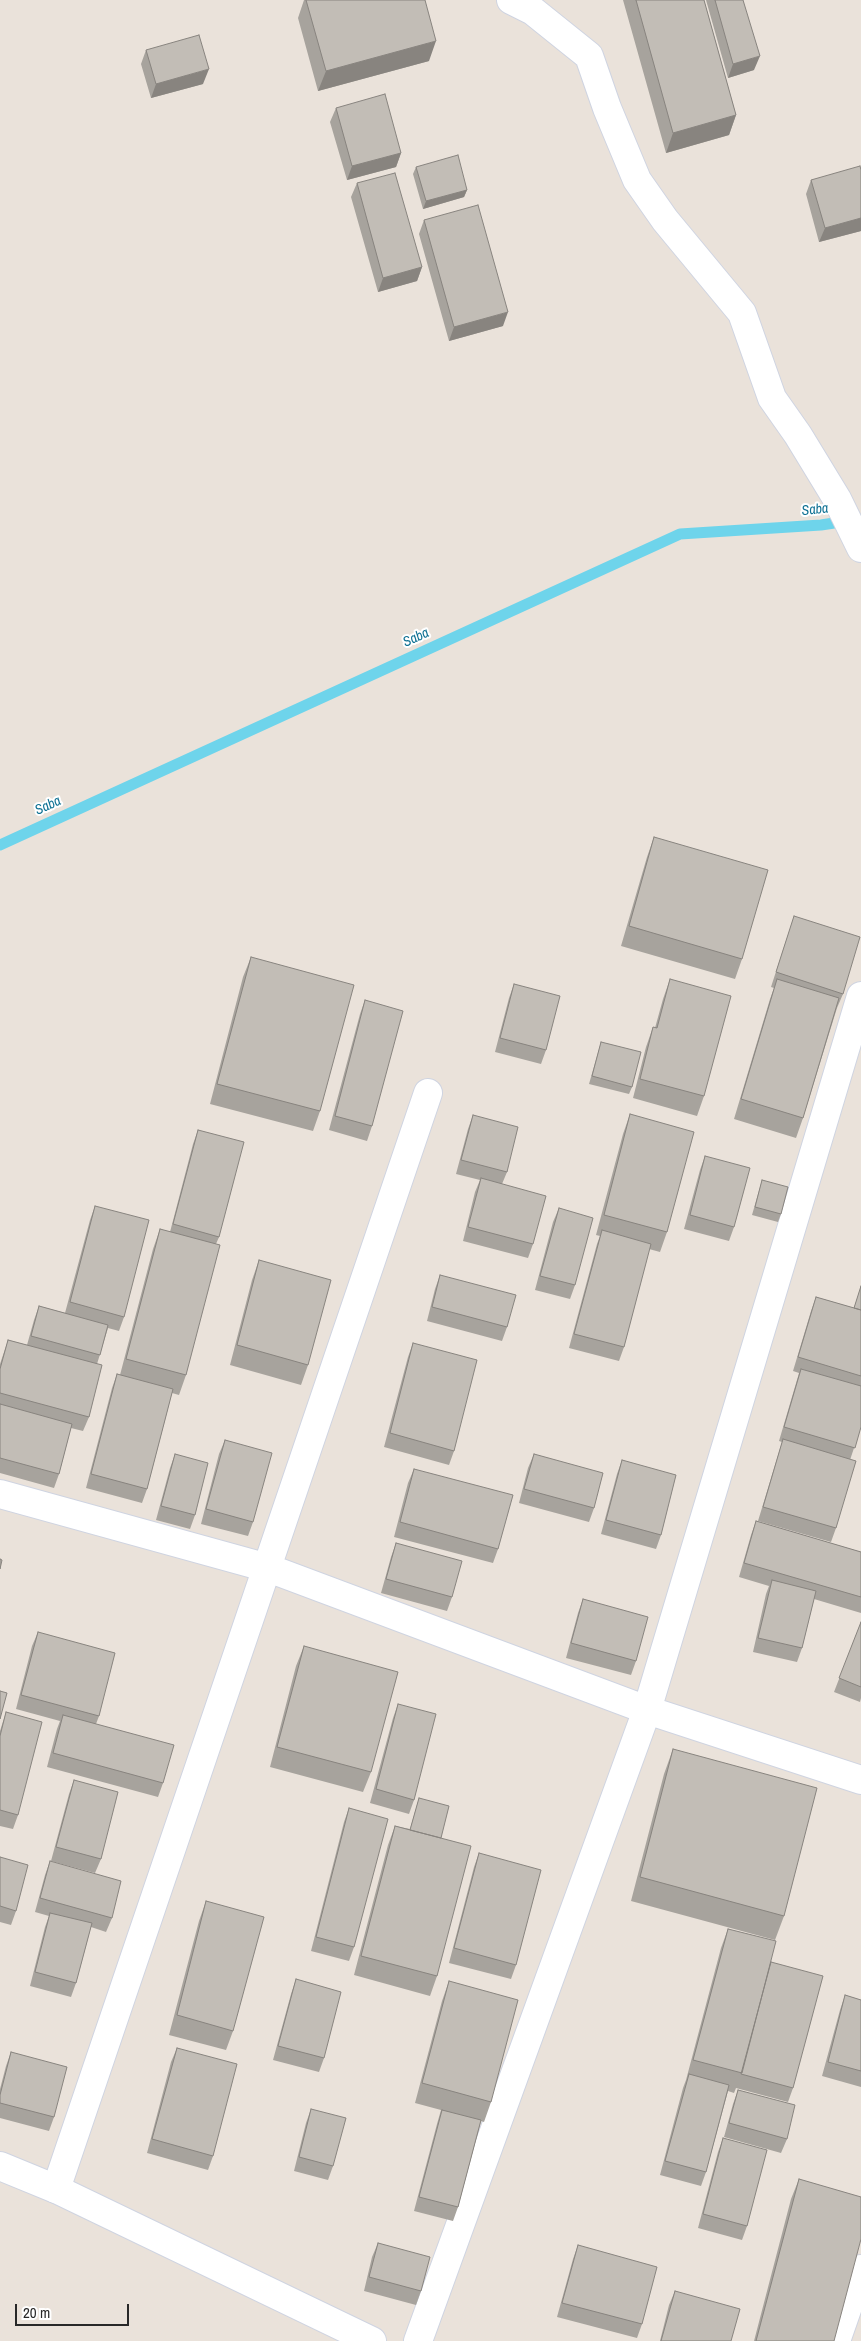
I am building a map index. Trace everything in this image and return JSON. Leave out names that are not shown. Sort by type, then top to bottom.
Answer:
[{"type":"street","points":[[511,0],[533,10],[589,56],[607,108],[637,180],[665,220],[742,313],[772,398],[798,435],[837,499],[861,548]]},
{"type":"street","points":[[418,2341],[647,1710],[861,996]]},
{"type":"street","points":[[56,2189],[428,1093]]},
{"type":"street","points":[[0,1494],[268,1568],[647,1710],[861,1780]]},
{"type":"street","points":[[4,2173],[56,2189],[372,2341]]},
{"type":"street","points":[[836,2341],[861,2268]]},
{"type":"building","points":[[306,0],[425,0],[436,41],[326,71]]},
{"type":"building","points":[[636,0],[704,0],[736,115],[673,133]]},
{"type":"building","points":[[715,0],[743,0],[760,56],[733,64]]},
{"type":"building","points":[[199,35],[209,69],[156,84],[146,50]]},
{"type":"building","points":[[385,94],[401,153],[352,166],[336,108]]},
{"type":"building","points":[[458,155],[467,190],[426,201],[416,167]]},
{"type":"building","points":[[860,166],[861,218],[825,228],[811,180]]},
{"type":"building","points":[[395,173],[422,267],[383,278],[357,183]]},
{"type":"building","points":[[478,205],[508,312],[454,327],[424,220]]},
{"type":"building","points":[[654,837],[768,870],[742,959],[629,926]]},
{"type":"building","points":[[794,916],[860,937],[843,994],[776,972]]},
{"type":"building","points":[[251,957],[354,985],[320,1111],[217,1084]]},
{"type":"building","points":[[670,979],[731,996],[704,1096],[640,1079],[653,1027],[657,1028]]},
{"type":"building","points":[[777,979],[839,998],[803,1118],[741,1099]]},
{"type":"building","points":[[514,984],[560,996],[546,1050],[500,1038]]},
{"type":"building","points":[[365,1000],[403,1011],[372,1126],[335,1116]]},
{"type":"building","points":[[601,1042],[641,1052],[632,1087],[592,1076]]},
{"type":"building","points":[[630,1114],[694,1132],[667,1232],[604,1215]]},
{"type":"building","points":[[473,1115],[518,1127],[507,1172],[461,1160]]},
{"type":"building","points":[[198,1130],[244,1142],[219,1237],[173,1224]]},
{"type":"building","points":[[705,1156],[750,1168],[734,1227],[690,1215]]},
{"type":"building","points":[[481,1178],[546,1196],[533,1244],[468,1227]]},
{"type":"building","points":[[762,1180],[788,1187],[781,1214],[755,1207]]},
{"type":"building","points":[[95,1206],[149,1220],[124,1317],[70,1302]]},
{"type":"building","points":[[559,1208],[593,1218],[575,1285],[540,1276]]},
{"type":"building","points":[[160,1229],[220,1245],[186,1375],[126,1359]]},
{"type":"building","points":[[602,1230],[651,1244],[624,1347],[574,1334]]},
{"type":"building","points":[[259,1260],[331,1280],[308,1365],[237,1345]]},
{"type":"building","points":[[440,1275],[516,1295],[507,1327],[432,1307]]},
{"type":"building","points":[[861,1286],[861,1310],[854,1308]]},
{"type":"building","points":[[816,1297],[861,1310],[861,1376],[798,1357]]},
{"type":"building","points":[[39,1306],[108,1325],[100,1355],[31,1336]]},
{"type":"building","points":[[8,1340],[102,1365],[89,1417],[0,1393],[0,1369]]},
{"type":"building","points":[[413,1343],[477,1360],[454,1451],[390,1433]]},
{"type":"building","points":[[801,1369],[861,1386],[861,1427],[855,1448],[784,1427]]},
{"type":"building","points":[[117,1374],[173,1389],[147,1489],[91,1474]]},
{"type":"building","points":[[0,1404],[72,1424],[59,1474],[0,1458]]},
{"type":"building","points":[[783,1439],[856,1461],[836,1528],[763,1507]]},
{"type":"building","points":[[225,1440],[272,1453],[253,1522],[206,1509]]},
{"type":"building","points":[[175,1454],[208,1463],[195,1515],[161,1506]]},
{"type":"building","points":[[534,1454],[603,1473],[594,1508],[524,1489]]},
{"type":"building","points":[[622,1460],[676,1475],[661,1535],[606,1520]]},
{"type":"building","points":[[414,1469],[513,1495],[498,1549],[400,1522]]},
{"type":"building","points":[[756,1521],[861,1552],[861,1597],[744,1563]]},
{"type":"building","points":[[396,1543],[462,1561],[452,1597],[386,1579]]},
{"type":"building","points":[[772,1580],[816,1591],[802,1648],[758,1638]]},
{"type":"building","points":[[583,1599],[648,1617],[636,1661],[571,1643]]},
{"type":"building","points":[[861,1622],[861,1687],[839,1678]]},
{"type":"building","points":[[38,1632],[115,1653],[99,1716],[21,1695]]},
{"type":"building","points":[[304,1646],[398,1672],[371,1772],[277,1747]]},
{"type":"building","points":[[0,1691],[7,1693],[0,1719]]},
{"type":"building","points":[[398,1704],[436,1714],[414,1800],[376,1789]]},
{"type":"building","points":[[6,1712],[42,1722],[18,1815],[0,1810],[0,1736]]},
{"type":"building","points":[[63,1715],[174,1745],[163,1783],[53,1753]]},
{"type":"building","points":[[673,1749],[817,1788],[784,1916],[640,1877]]},
{"type":"building","points":[[74,1780],[118,1792],[101,1859],[56,1847]]},
{"type":"building","points":[[419,1798],[449,1806],[441,1838],[410,1830]]},
{"type":"building","points":[[349,1808],[388,1819],[354,1947],[316,1937]]},
{"type":"building","points":[[395,1826],[471,1846],[437,1976],[361,1956]]},
{"type":"building","points":[[479,1853],[541,1870],[516,1965],[454,1948]]},
{"type":"building","points":[[0,1857],[28,1865],[16,1911],[0,1906]]},
{"type":"building","points":[[50,1861],[121,1881],[112,1918],[40,1898]]},
{"type":"building","points":[[206,1901],[264,1917],[233,2031],[177,2015]]},
{"type":"building","points":[[50,1913],[92,1923],[76,1983],[35,1972]]},
{"type":"building","points":[[728,1929],[776,1941],[742,2073],[693,2060]]},
{"type":"building","points":[[771,1962],[823,1976],[793,2088],[741,2074]]},
{"type":"building","points":[[296,1979],[341,1992],[324,2058],[278,2046]]},
{"type":"building","points":[[449,1981],[518,2000],[491,2102],[422,2083]]},
{"type":"building","points":[[845,1995],[861,2000],[861,2071],[828,2062]]},
{"type":"building","points":[[177,2048],[237,2064],[213,2156],[152,2139]]},
{"type":"building","points":[[11,2052],[67,2067],[54,2117],[0,2103],[0,2095]]},
{"type":"building","points":[[689,2074],[729,2085],[706,2172],[665,2161]]},
{"type":"building","points":[[738,2090],[795,2105],[787,2139],[729,2123]]},
{"type":"building","points":[[311,2109],[346,2118],[333,2166],[299,2157]]},
{"type":"building","points":[[442,2110],[481,2120],[458,2207],[419,2197]]},
{"type":"building","points":[[723,2138],[767,2150],[747,2226],[703,2214]]},
{"type":"building","points":[[799,2179],[861,2197],[861,2239],[834,2341],[756,2341]]},
{"type":"building","points":[[378,2243],[430,2257],[421,2291],[369,2277]]},
{"type":"building","points":[[578,2245],[657,2267],[642,2324],[562,2303]]},
{"type":"building","points":[[675,2291],[740,2309],[731,2341],[661,2341]]},
{"type":"waterway","name":"Saba","points":[[0,845],[680,534],[821,525],[847,521]]}]
